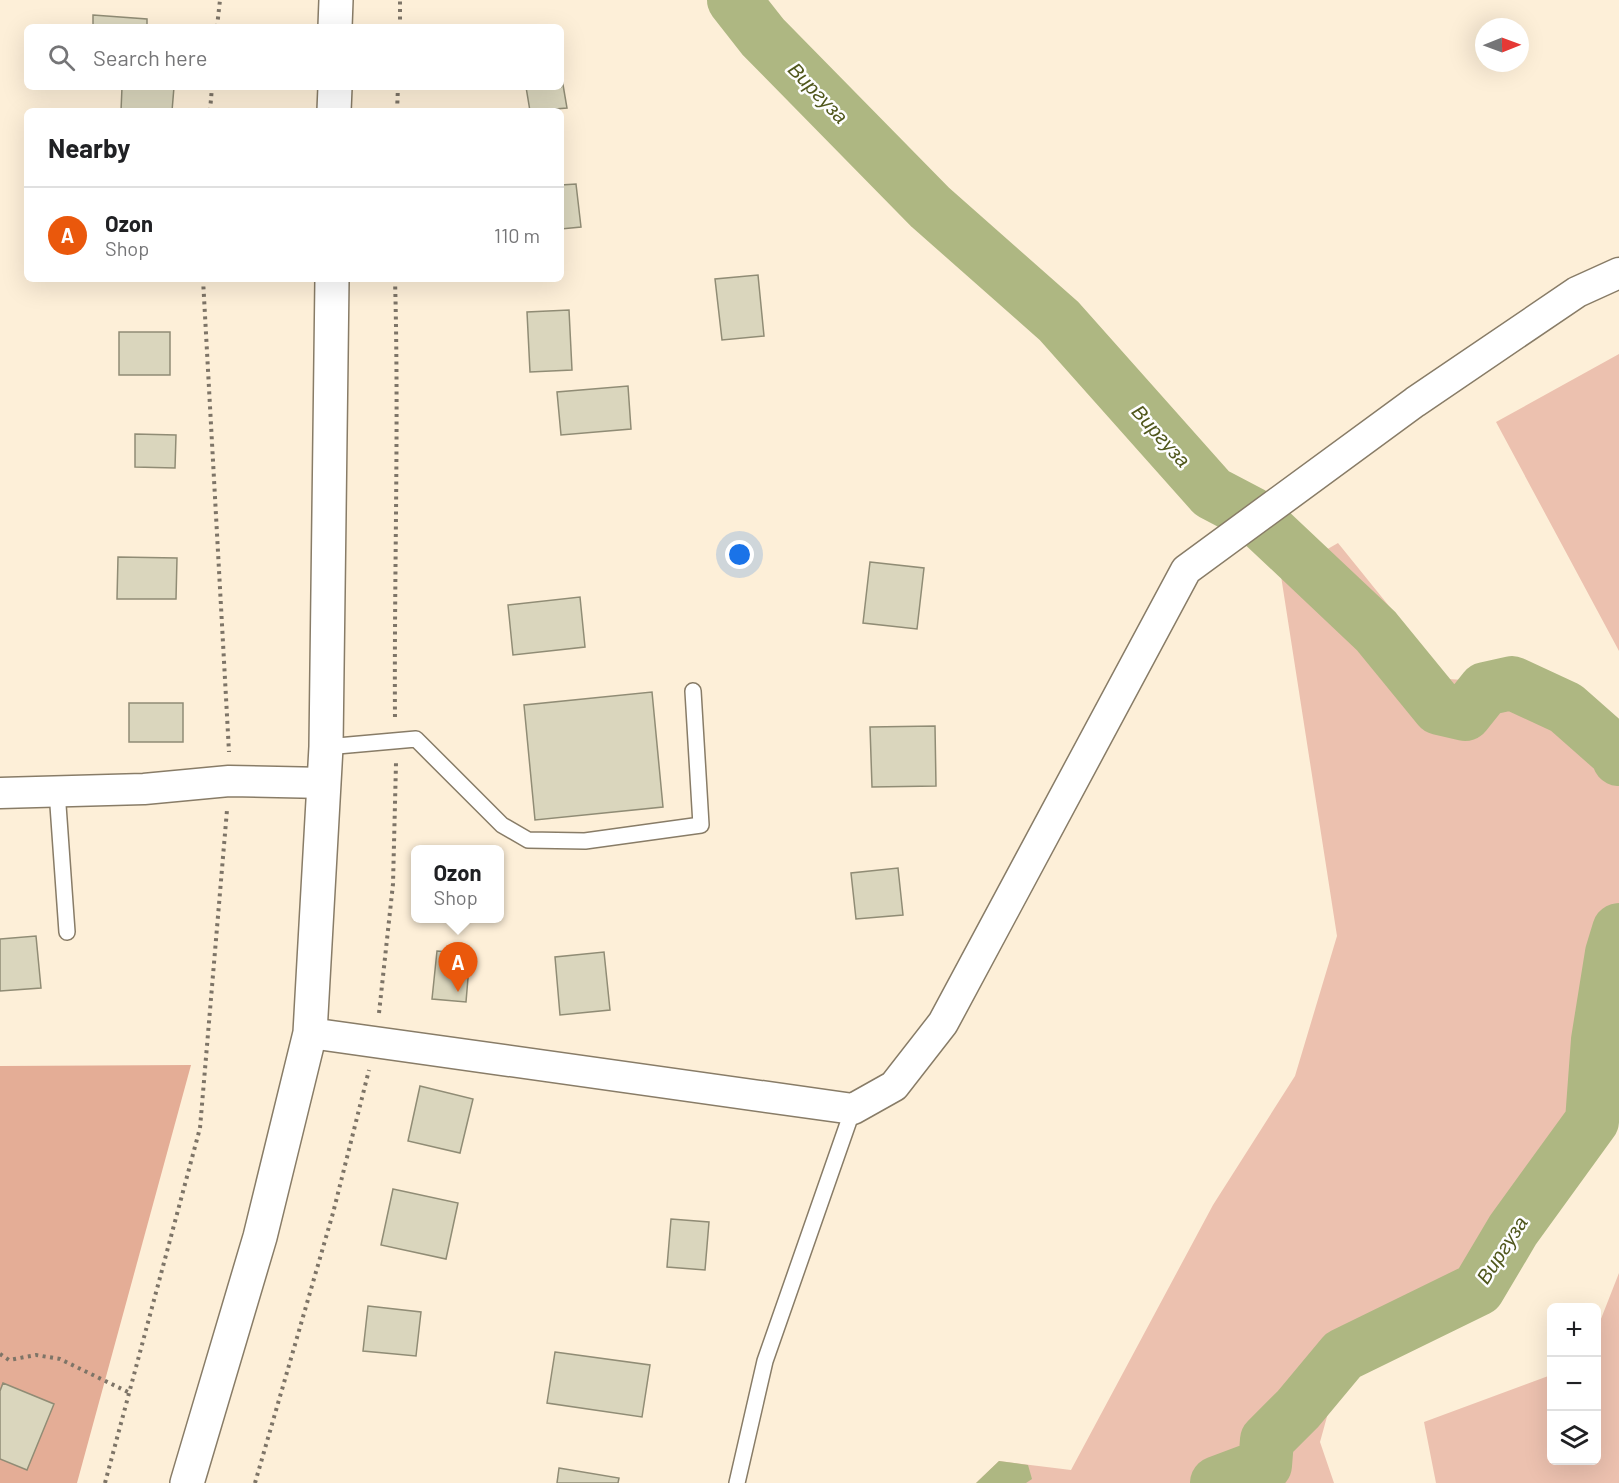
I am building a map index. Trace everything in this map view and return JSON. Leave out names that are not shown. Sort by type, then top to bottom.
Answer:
[{"type":"main road","points":[[335,24],[336,0]]},
{"type":"main road","points":[[334,108],[335,90]]},
{"type":"main road","points":[[187,1483],[260,1237],[310,1033],[325,783],[332,282]]},
{"type":"street","points":[[310,1033],[853,1109],[894,1086],[943,1023],[1186,570],[1415,402],[1577,292],[1619,273]]},
{"type":"street","points":[[0,793],[144,789],[229,781],[325,783]]},
{"type":"lane","points":[[326,747],[416,739],[502,825],[528,840],[585,841],[701,825],[693,691]]},
{"type":"lane","points":[[57,791],[67,932]]},
{"type":"lane","points":[[737,1483],[765,1361],[853,1109]]},
{"type":"path","points":[[217,24],[220,0]]},
{"type":"path","points":[[400,0],[400,24]]},
{"type":"path","points":[[210,108],[212,90]]},
{"type":"path","points":[[397,108],[398,90]]},
{"type":"path","points":[[105,1483],[200,1128],[229,781],[203,282]]},
{"type":"path","points":[[255,1483],[326,1236],[376,1042],[393,884],[396,741],[395,282]]},
{"type":"path","points":[[0,1354],[9,1360],[36,1355],[60,1359],[130,1393]]},
{"type":"shaded area","points":[[1619,354],[1619,651],[1496,422]]},
{"type":"shaded area","points":[[1338,543],[1448,679],[1512,683],[1566,708],[1617,753],[1619,759],[1619,930],[1612,953],[1598,1040],[1592,1121],[1513,1230],[1478,1289],[1344,1355],[1320,1442],[1334,1483],[976,1483],[999,1461],[1071,1470],[1213,1205],[1295,1076],[1337,936],[1281,576]]},
{"type":"shaded area","points":[[191,1065],[77,1483],[0,1483],[0,1066]]},
{"type":"shaded area","points":[[1619,1273],[1619,1483],[1436,1483],[1424,1422],[1547,1376],[1547,1465],[1601,1465],[1601,1319]]},
{"type":"shaded area","points":[[999,1461],[1028,1465],[1032,1479],[1026,1483],[976,1483]]},
{"type":"building","points":[[93,15],[147,19],[147,24],[93,24]]},
{"type":"building","points":[[122,90],[174,90],[172,108],[121,108]]},
{"type":"building","points":[[526,90],[564,90],[567,108],[530,108]]},
{"type":"building","points":[[576,184],[581,227],[564,229],[564,185]]},
{"type":"building","points":[[758,275],[764,336],[722,340],[715,279]]},
{"type":"building","points":[[569,310],[572,370],[530,372],[527,312]]},
{"type":"building","points":[[119,332],[170,332],[170,375],[119,375]]},
{"type":"building","points":[[628,386],[631,429],[561,435],[557,392]]},
{"type":"building","points":[[135,434],[176,435],[175,468],[135,467]]},
{"type":"building","points":[[118,557],[177,558],[176,599],[117,599]]},
{"type":"building","points":[[870,562],[924,568],[917,629],[863,623]]},
{"type":"building","points":[[580,597],[585,647],[513,655],[508,605]]},
{"type":"building","points":[[652,692],[663,807],[535,820],[524,705]]},
{"type":"building","points":[[129,703],[183,703],[183,742],[129,742]]},
{"type":"building","points":[[935,726],[936,786],[872,787],[870,727]]},
{"type":"building","points":[[898,868],[903,915],[856,919],[851,873]]},
{"type":"building","points":[[36,936],[41,988],[0,991],[0,939]]},
{"type":"building","points":[[437,951],[470,954],[466,1002],[432,999]]},
{"type":"building","points":[[604,952],[610,1010],[560,1015],[555,957]]},
{"type":"building","points":[[420,1086],[473,1099],[460,1153],[408,1141]]},
{"type":"building","points":[[393,1189],[458,1203],[446,1259],[381,1245]]},
{"type":"building","points":[[671,1219],[709,1222],[705,1270],[667,1267]]},
{"type":"building","points":[[368,1306],[421,1312],[416,1356],[363,1351]]},
{"type":"building","points":[[555,1352],[650,1365],[642,1417],[547,1403]]},
{"type":"building","points":[[3,1383],[54,1404],[27,1470],[0,1459],[0,1391]]},
{"type":"building","points":[[559,1468],[619,1478],[618,1483],[557,1483]]},
{"type":"waterway","name":"Виргуза","points":[[734,0],[763,37],[930,207],[1059,321],[1212,493],[1252,514],[1376,631],[1439,708],[1465,714],[1485,689],[1512,683],[1566,708],[1617,753],[1619,759]]},
{"type":"waterway","name":"Виргуза","points":[[1217,1483],[1265,1465],[1267,1440],[1298,1409],[1343,1355],[1478,1289],[1513,1230],[1592,1121],[1598,1040],[1612,953],[1619,930]]},
{"type":"place","name":"Ozon","points":[[458,992]]}]
